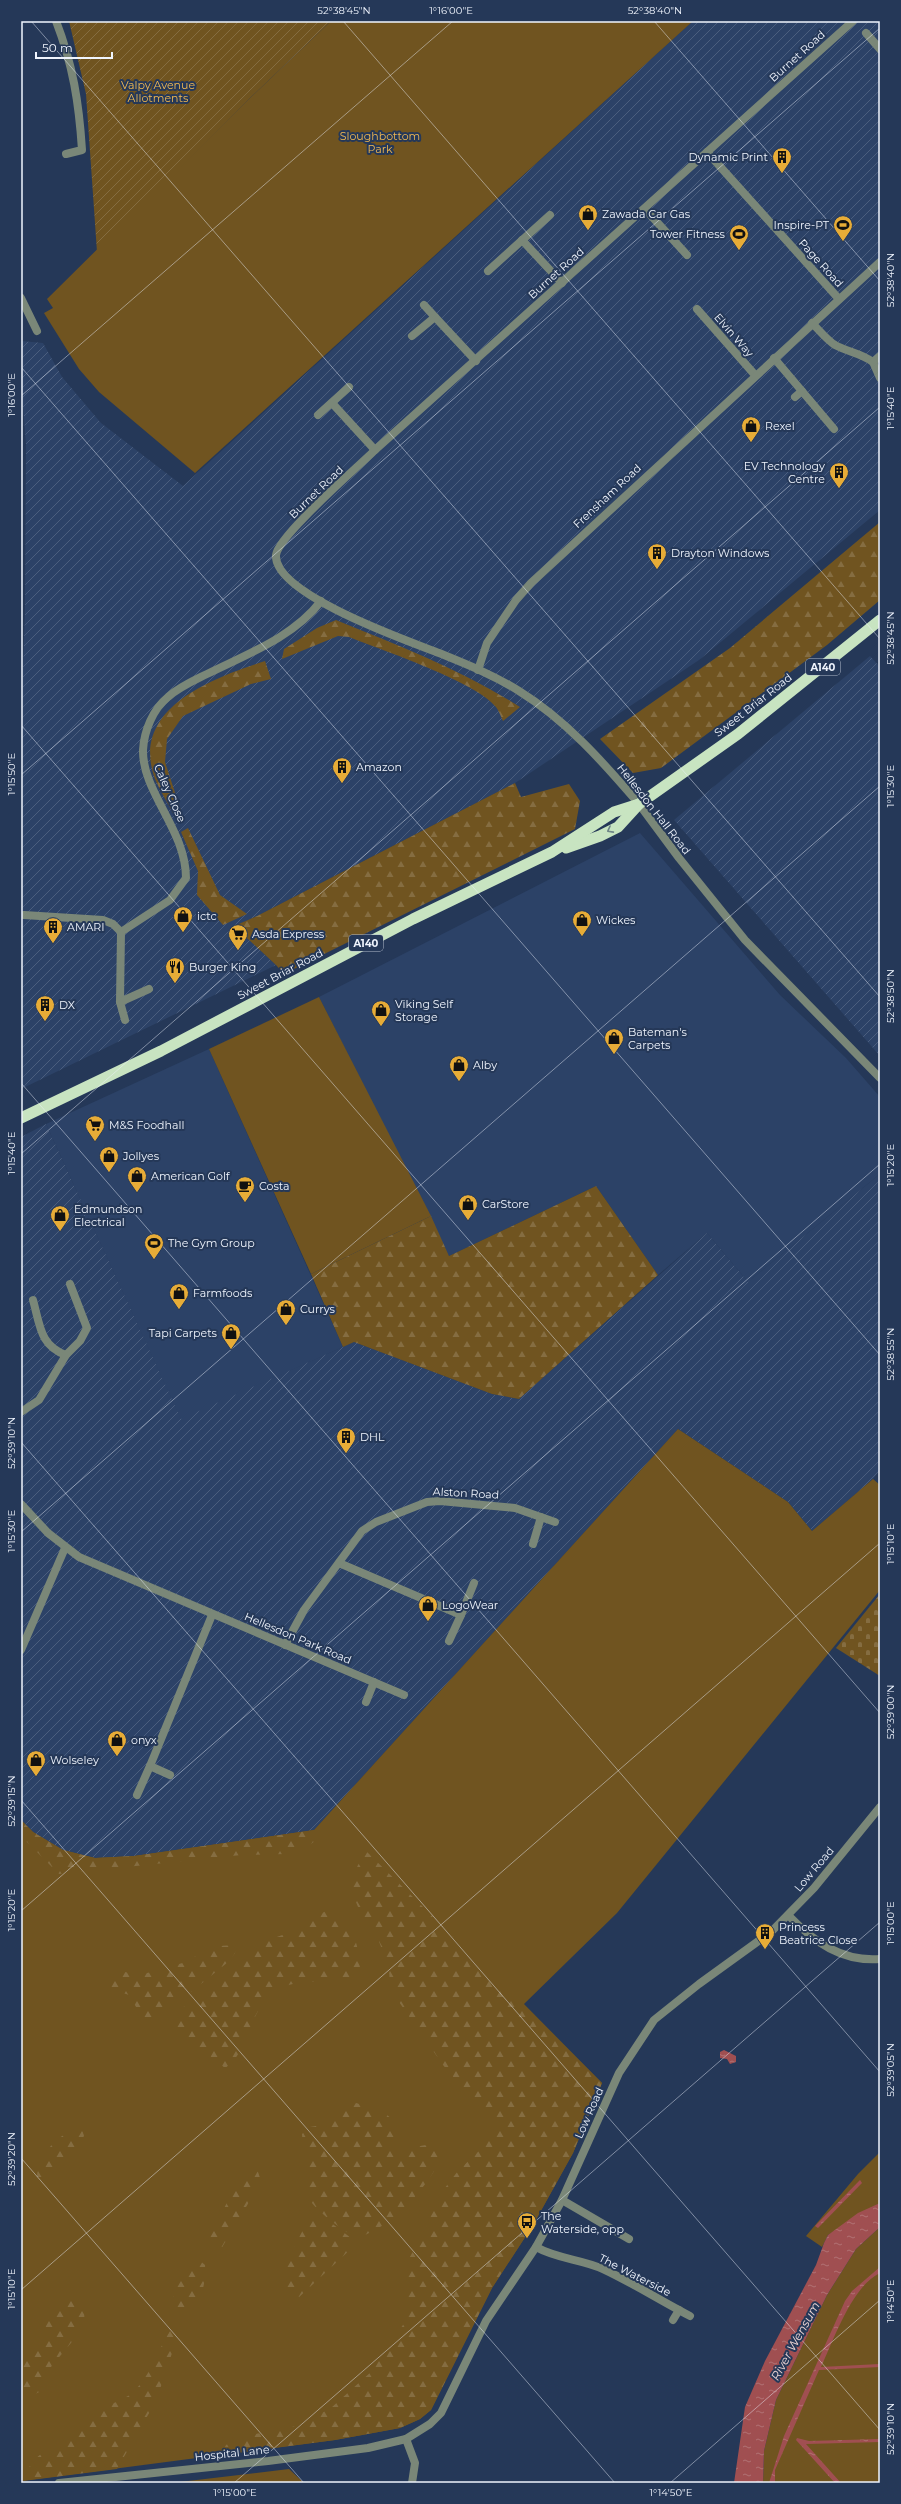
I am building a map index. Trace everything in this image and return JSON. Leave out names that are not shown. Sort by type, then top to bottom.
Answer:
[{"type":"highway","name":"Sweet Briar Road","points":[[21,1118],[27,1113],[161,1051],[413,919],[552,852],[606,833],[624,822],[639,804],[738,734],[880,620]]},
{"type":"highway","name":"A140","points":[[21,1124],[27,1113]]},
{"type":"street","points":[[56,21],[68,53],[79,101],[82,150],[66,154]]},
{"type":"street","name":"Burnet Road","points":[[278,546],[304,518],[375,450],[476,361],[853,21]]},
{"type":"street","points":[[866,33],[880,49]]},
{"type":"street","name":"Page Road","points":[[707,152],[839,299]]},
{"type":"street","points":[[645,209],[687,256]]},
{"type":"street","points":[[488,271],[550,216]]},
{"type":"street","points":[[522,240],[562,283]]},
{"type":"street","name":"Frensham Road","points":[[478,670],[487,643],[523,591],[563,551],[880,262]]},
{"type":"street","points":[[21,298],[37,331]]},
{"type":"street","points":[[424,305],[476,361]]},
{"type":"street","name":"Elvin Way","points":[[697,309],[755,375]]},
{"type":"street","points":[[412,336],[435,316]]},
{"type":"street","points":[[812,323],[833,344],[864,356],[873,362],[880,378]]},
{"type":"street","points":[[873,362],[880,356]]},
{"type":"street","points":[[774,358],[834,429]]},
{"type":"street","points":[[318,414],[349,387]]},
{"type":"street","points":[[795,397],[802,391]]},
{"type":"street","points":[[332,403],[375,450]]},
{"type":"street","name":"Hellesdon Hall Road","points":[[278,546],[276,555],[278,565],[290,578],[321,601],[361,623],[478,670],[520,691],[556,718],[594,753],[639,804],[678,858],[745,940],[880,1078]]},
{"type":"street","name":"Caley Close","points":[[121,932],[170,900],[186,878],[182,849],[146,771],[143,750],[147,728],[155,711],[166,697],[180,687],[264,646],[301,621],[321,601]]},
{"type":"street","points":[[24,915],[103,920],[113,924],[121,932],[120,1002],[125,1020]]},
{"type":"street","points":[[120,1002],[149,989]]},
{"type":"street","points":[[21,1412],[39,1400],[66,1355],[80,1341],[87,1328],[70,1284]]},
{"type":"street","points":[[33,1300],[44,1338],[52,1350],[66,1355]]},
{"type":"street","name":"Alston Road","points":[[285,1645],[304,1610],[362,1531],[376,1522],[427,1502],[440,1501],[515,1508],[555,1522]]},
{"type":"street","name":"Hellesdon Park Road","points":[[21,1504],[29,1514],[65,1548],[79,1557],[212,1615],[404,1695]]},
{"type":"street","points":[[533,1544],[541,1517]]},
{"type":"street","points":[[21,1650],[65,1548]]},
{"type":"street","points":[[339,1563],[461,1615]]},
{"type":"street","points":[[449,1641],[474,1583]]},
{"type":"street","points":[[137,1795],[212,1615]]},
{"type":"street","points":[[366,1702],[374,1682]]},
{"type":"street","points":[[150,1766],[170,1775]]},
{"type":"street","name":"Low Road","points":[[406,2439],[430,2424],[440,2413],[486,2321],[536,2247],[562,2200],[619,2073],[654,2020],[699,1984],[771,1932],[788,1916],[880,1807]]},
{"type":"street","points":[[788,1916],[808,1935],[828,1948],[850,1958],[880,1959]]},
{"type":"street","points":[[562,2200],[629,2239]]},
{"type":"street","name":"The Waterside","points":[[536,2247],[551,2255],[585,2262],[604,2270],[690,2316]]},
{"type":"street","name":"The Waterside","points":[[674,2320],[679,2310]]},
{"type":"street","points":[[406,2439],[415,2463],[412,2483]]},
{"type":"street","name":"Hospital Lane","points":[[59,2483],[268,2461],[368,2448],[406,2439]]},
{"type":"shaded area","points":[[693,21],[880,21],[880,510],[699,660],[515,783],[235,926],[276,965],[21,1089],[21,728],[25,612],[26,444],[21,380],[21,341],[43,343],[62,377],[101,423],[183,486]]},
{"type":"shaded area","points":[[870,656],[880,667],[880,1056],[674,820]]},
{"type":"shaded area","points":[[640,833],[780,995],[846,1058],[880,1097],[880,1174],[748,1282],[707,1233],[658,1275],[596,1186],[449,1256],[319,997]]},
{"type":"shaded area","points":[[209,1049],[343,1347],[181,1420],[46,1124]]},
{"type":"shaded area","points":[[46,1124],[181,1419],[354,1342],[492,1394],[519,1399],[707,1233],[748,1282],[880,1174],[880,1470],[873,1479],[812,1531],[788,1502],[678,1429],[314,1830],[134,1856],[95,1858],[63,1850],[33,1832],[21,1820],[21,1137]]},
{"type":"green space","name":"Valpy Avenue Allotments","points":[[69,21],[331,21],[250,98],[97,252],[86,94]]},
{"type":"green space","name":"Sloughbottom Park","points":[[331,21],[693,21],[195,473],[99,392],[79,369],[44,313],[53,308],[47,299],[250,98]]},
{"type":"green space","points":[[880,522],[880,600],[827,645],[661,768],[633,773],[600,739],[730,648]]},
{"type":"green space","points":[[336,620],[407,649],[453,670],[476,681],[520,707],[503,721],[496,707],[485,697],[469,687],[405,658],[349,637],[338,636],[282,659],[284,649],[317,628]]},
{"type":"green space","points":[[265,661],[271,679],[251,684],[183,716],[167,739],[165,762],[181,811],[174,815],[155,779],[150,754],[154,733],[165,715],[181,700],[200,687],[244,668]]},
{"type":"green space","points":[[515,783],[521,797],[569,784],[580,801],[575,829],[284,974],[234,926],[257,916]]},
{"type":"green space","points":[[188,828],[220,895],[247,914],[223,925],[197,895],[198,871],[181,832]]},
{"type":"green space","points":[[319,997],[431,1216],[311,1274],[209,1049]]},
{"type":"green space","points":[[596,1186],[658,1275],[519,1399],[492,1394],[354,1342],[343,1347],[311,1274],[431,1216],[449,1256]]},
{"type":"green space","points":[[678,1429],[788,1502],[812,1531],[873,1479],[880,1485],[880,1590],[617,1913],[524,2004],[602,2083],[573,2153],[533,2225],[492,2288],[431,2410],[420,2419],[400,2428],[335,2440],[21,2481],[21,1820],[33,1832],[63,1850],[95,1858],[134,1856],[314,1830]]},
{"type":"green space","points":[[880,1594],[880,1676],[836,1648]]},
{"type":"green space","points":[[21,1820],[33,1832],[63,1850],[95,1858],[134,1856],[314,1830],[316,1840],[306,1848],[286,1854],[241,1855],[59,1874],[21,1836]]},
{"type":"green space","points":[[367,1852],[602,2083],[573,2153],[533,2225],[492,2288],[431,2410],[420,2419],[400,2428],[335,2440],[221,2455],[226,2445],[240,2437],[297,2426],[331,2408],[371,2372],[407,2319],[406,2264],[430,2221],[431,2206],[458,2171],[481,2149],[494,2130],[493,2123],[443,2065],[390,1989],[389,1967],[378,1939],[361,1914],[353,1895],[351,1881],[358,1865]]},
{"type":"green space","points":[[332,1908],[345,1920],[354,1935],[360,1961],[360,1970],[341,1980],[295,1984],[284,1986],[274,1992],[265,2000],[253,2020],[239,2052],[233,2061],[225,2068],[205,2052],[180,2039],[169,2026],[181,2009],[221,1978],[248,1949],[260,1943],[302,1928],[318,1915]]},
{"type":"green space","points":[[236,1945],[235,1953],[228,1962],[153,2023],[148,2023],[139,2012],[129,1995],[105,1989],[97,1985],[113,1973],[125,1972],[140,1975],[186,1962],[201,1953],[219,1946]]},
{"type":"green space","points":[[356,2103],[374,2108],[388,2115],[395,2127],[395,2146],[403,2150],[425,2145],[444,2149],[436,2168],[412,2200],[387,2223],[357,2239],[327,2218],[308,2197],[304,2187],[310,2161],[303,2142],[302,2134],[310,2127],[322,2125],[335,2113]]},
{"type":"green space","points":[[82,2128],[84,2136],[70,2157],[42,2179],[37,2177],[41,2160],[51,2145],[66,2134]]},
{"type":"green space","points":[[880,2152],[880,2203],[828,2235],[822,2247],[806,2236],[858,2174]]},
{"type":"green space","points":[[250,2168],[258,2172],[260,2178],[258,2187],[221,2249],[211,2251],[210,2235],[240,2178]]},
{"type":"green space","points":[[309,2218],[326,2219],[351,2238],[353,2247],[298,2298],[285,2300],[283,2290],[286,2269],[294,2247]]},
{"type":"green space","points":[[880,2227],[880,2483],[763,2483],[764,2451],[776,2400],[827,2295],[856,2249]]},
{"type":"green space","points":[[192,2259],[198,2259],[205,2265],[205,2279],[201,2294],[194,2307],[181,2313],[176,2307],[174,2300],[175,2286],[182,2271]]},
{"type":"green space","points":[[69,2297],[80,2303],[84,2311],[84,2321],[73,2341],[51,2367],[41,2390],[33,2394],[27,2394],[21,2388],[22,2367],[41,2340],[48,2319],[55,2307]]},
{"type":"green space","points":[[171,2329],[177,2330],[178,2335],[156,2401],[117,2469],[23,2481],[32,2463],[38,2457],[73,2436],[98,2412],[129,2395],[139,2386],[149,2371]]},
{"type":"green space","points":[[289,2469],[304,2483],[171,2483]]},
{"type":"water","points":[[724,2050],[736,2056],[736,2062],[730,2064],[727,2059],[720,2058],[720,2052]]},
{"type":"water","points":[[860,2180],[862,2183],[818,2228],[815,2226]]},
{"type":"water","name":"River Wensum","points":[[880,2203],[880,2227],[856,2249],[827,2295],[776,2400],[764,2451],[763,2483],[734,2483],[745,2407],[765,2361],[816,2265],[828,2235],[858,2213]]},
{"type":"water","points":[[880,2267],[880,2273],[861,2289],[852,2301],[821,2367],[880,2364],[880,2367],[819,2370],[775,2470],[775,2483],[769,2483],[784,2436],[845,2301],[852,2291]]},
{"type":"water","points":[[797,2438],[809,2441],[880,2439],[880,2442],[806,2444],[841,2483],[835,2483],[796,2440]]},
{"type":"place","name":"Dynamic Print","points":[[782,174]]},
{"type":"place","name":"Zawada Car Gas","points":[[588,231]]},
{"type":"place","name":"Inspire-PT","points":[[843,242]]},
{"type":"place","name":"Tower Fitness","points":[[739,251]]},
{"type":"place","name":"Rexel","points":[[751,443]]},
{"type":"place","name":"EV Technology Centre","points":[[839,489]]},
{"type":"place","name":"Drayton Windows","points":[[657,570]]},
{"type":"place","name":"Amazon","points":[[342,784]]},
{"type":"place","name":"ictc","points":[[183,933]]},
{"type":"place","name":"Wickes","points":[[582,937]]},
{"type":"place","name":"AMARI","points":[[53,944]]},
{"type":"place","name":"Asda Express","points":[[238,951]]},
{"type":"place","name":"Burger King","points":[[175,984]]},
{"type":"place","name":"DX","points":[[45,1022]]},
{"type":"place","name":"Viking Self Storage","points":[[381,1027]]},
{"type":"place","name":"Bateman's Carpets","points":[[614,1055]]},
{"type":"place","name":"Alby","points":[[459,1082]]},
{"type":"place","name":"M&S Foodhall","points":[[95,1142]]},
{"type":"place","name":"Jollyes","points":[[109,1173]]},
{"type":"place","name":"American Golf","points":[[137,1193]]},
{"type":"place","name":"Costa","points":[[245,1203]]},
{"type":"place","name":"CarStore","points":[[468,1221]]},
{"type":"place","name":"Edmundson Electrical","points":[[60,1232]]},
{"type":"place","name":"The Gym Group","points":[[154,1260]]},
{"type":"place","name":"Farmfoods","points":[[179,1310]]},
{"type":"place","name":"Currys","points":[[286,1326]]},
{"type":"place","name":"Tapi Carpets","points":[[231,1350]]},
{"type":"place","name":"DHL","points":[[346,1454]]},
{"type":"place","name":"LogoWear","points":[[428,1622]]},
{"type":"place","name":"onyx","points":[[117,1757]]},
{"type":"place","name":"Wolseley","points":[[36,1777]]},
{"type":"place","name":"Princess Beatrice Close","points":[[765,1950]]},
{"type":"place","name":"The Waterside, opp","points":[[527,2239]]}]
